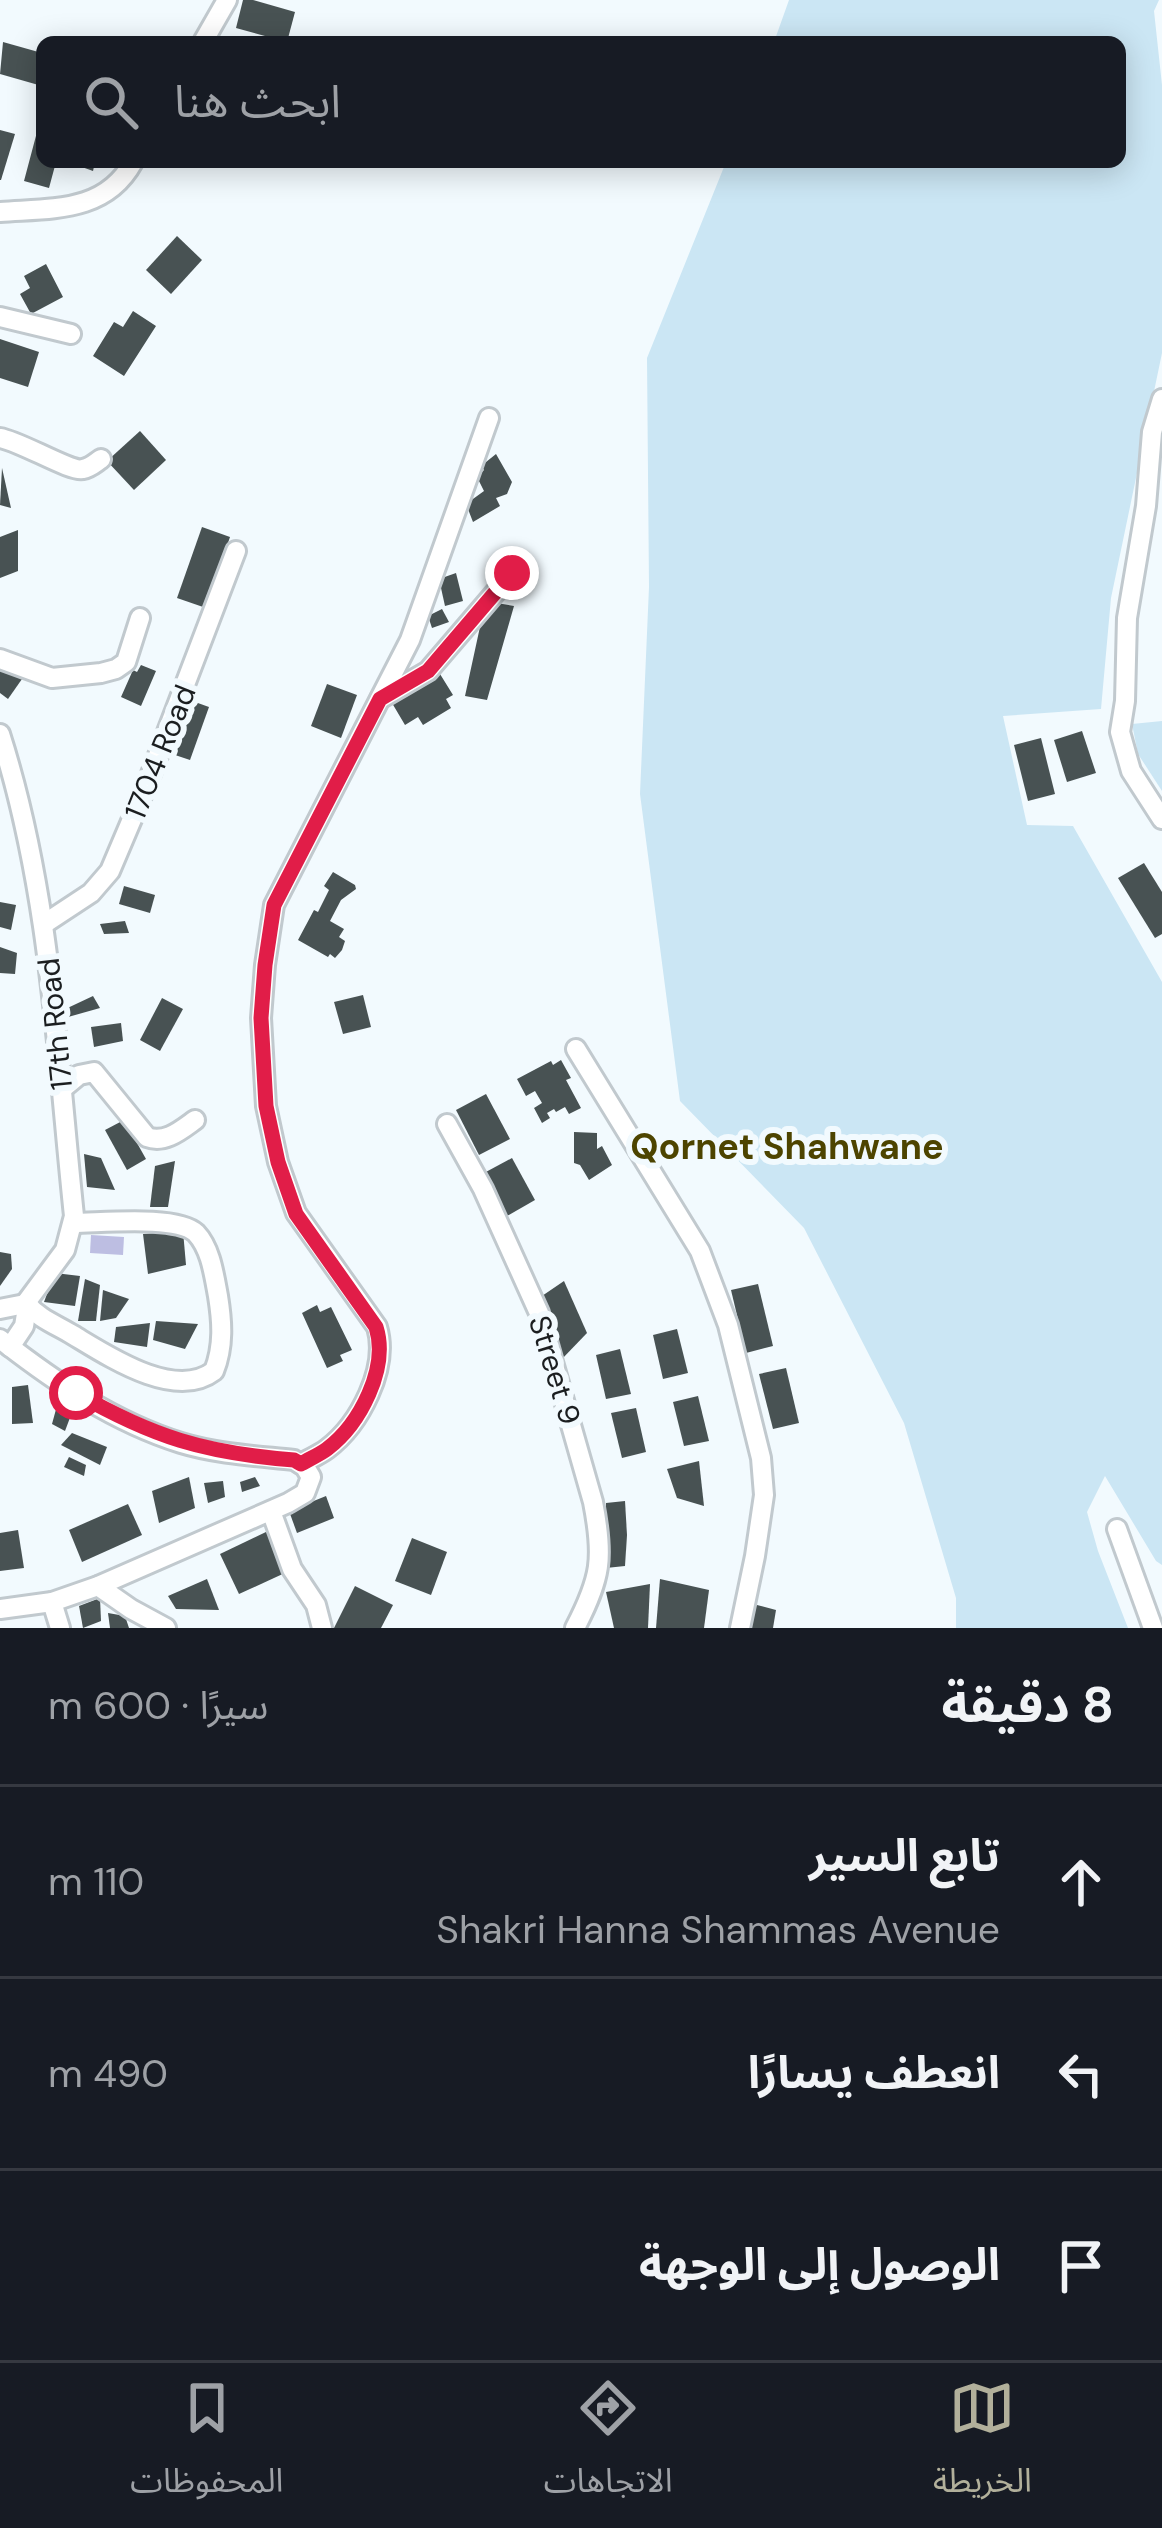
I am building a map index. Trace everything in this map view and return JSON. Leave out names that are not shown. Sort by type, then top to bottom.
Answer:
[{"type":"street","points":[[206,36],[227,0]]},
{"type":"street","points":[[0,212],[50,208],[104,196],[116,188],[129,168]]},
{"type":"street","points":[[0,316],[71,334]]},
{"type":"street","points":[[1162,399],[1152,432],[1146,506],[1127,618],[1120,732],[1131,772],[1162,818]]},
{"type":"street","points":[[301,1464],[329,1448],[350,1425],[378,1368],[381,1341],[376,1327],[296,1214],[278,1162],[265,1084],[261,1018],[274,905],[410,640],[489,418]]},
{"type":"street","points":[[0,438],[76,471],[101,459]]},
{"type":"street","name":"1704 Road","points":[[44,924],[78,904],[110,871],[173,721],[236,551]]},
{"type":"street","points":[[380,699],[428,671],[512,573]]},
{"type":"street","points":[[0,658],[52,678],[110,671],[126,662],[140,618]]},
{"type":"street","name":"17th Road","points":[[0,734],[44,924],[74,1223]]},
{"type":"street","points":[[576,1049],[700,1251],[728,1324],[761,1458],[764,1495],[740,1628]]},
{"type":"street","points":[[62,1088],[84,1072],[94,1072],[154,1140],[170,1137],[195,1120]]},
{"type":"street","name":"Street 9","points":[[447,1124],[483,1189],[539,1312],[593,1502],[600,1564],[579,1626]]},
{"type":"street","points":[[0,1309],[26,1304],[51,1324],[150,1375],[196,1380],[209,1376],[220,1352],[221,1317],[208,1252],[187,1226],[74,1223],[65,1250],[26,1304],[26,1318],[5,1343],[76,1393],[151,1432],[185,1444],[294,1460],[310,1477],[298,1498],[98,1586],[52,1602],[0,1609]]},
{"type":"street","points":[[271,1511],[292,1569],[316,1604],[322,1628]]},
{"type":"street","points":[[1117,1529],[1153,1628]]},
{"type":"street","points":[[98,1586],[166,1628]]},
{"type":"street","points":[[52,1602],[60,1628]]},
{"type":"shaded area","points":[[789,0],[1159,0],[1154,11],[1162,85],[1162,353],[1111,598],[1101,709],[1003,716],[1027,825],[1073,826],[1162,982],[1162,1565],[1105,1476],[1087,1512],[1128,1628],[956,1628],[956,1598],[904,1423],[804,1228],[680,1101],[640,794],[649,587],[647,358],[724,168],[1126,168],[1126,36],[776,36]]},
{"type":"shaded area","points":[[1162,721],[1162,791],[1138,754],[1132,724]]},
{"type":"water","points":[[91,1235],[124,1237],[123,1255],[90,1253]]},
{"type":"building","points":[[243,0],[295,12],[289,36],[236,28]]},
{"type":"building","points":[[3,42],[36,51],[36,84],[0,74]]},
{"type":"building","points":[[0,130],[15,134],[1,180],[0,180]]},
{"type":"building","points":[[36,136],[36,168],[54,168],[49,188],[24,181]]},
{"type":"building","points":[[177,236],[202,260],[171,294],[146,270]]},
{"type":"building","points":[[46,264],[63,297],[31,314],[20,294],[30,288],[24,276]]},
{"type":"building","points":[[133,311],[156,326],[124,376],[93,356],[114,322],[123,327]]},
{"type":"building","points":[[0,339],[39,352],[28,387],[0,378]]},
{"type":"building","points":[[140,431],[166,460],[134,490],[107,461]]},
{"type":"building","points":[[496,454],[512,482],[507,494],[496,498],[500,506],[473,522],[466,504],[484,491],[477,477],[484,470],[481,466]]},
{"type":"building","points":[[2,468],[11,508],[0,505]]},
{"type":"building","points":[[202,527],[230,537],[206,608],[177,598]]},
{"type":"building","points":[[18,530],[18,571],[0,578],[0,537]]},
{"type":"building","points":[[456,573],[463,601],[445,606],[439,579]]},
{"type":"building","points":[[491,602],[514,606],[487,700],[465,696],[483,613],[489,614]]},
{"type":"building","points":[[442,609],[449,622],[432,628],[428,616]]},
{"type":"building","points":[[141,665],[156,671],[141,706],[121,697],[133,670],[137,672]]},
{"type":"building","points":[[0,670],[22,679],[8,699],[0,693]]},
{"type":"building","points":[[440,674],[453,695],[446,699],[451,708],[423,725],[418,717],[405,725],[392,703]]},
{"type":"building","points":[[327,684],[357,695],[341,738],[311,726]]},
{"type":"building","points":[[195,702],[209,707],[190,760],[175,755]]},
{"type":"building","points":[[1082,731],[1096,773],[1067,782],[1054,740]]},
{"type":"building","points":[[1041,738],[1055,794],[1028,801],[1014,745]]},
{"type":"building","points":[[1144,863],[1162,892],[1162,934],[1155,938],[1118,878]]},
{"type":"building","points":[[333,872],[356,889],[341,900],[330,921],[344,929],[339,937],[345,941],[335,958],[298,940],[314,910],[318,912]]},
{"type":"building","points":[[124,886],[155,895],[150,913],[119,904]]},
{"type":"building","points":[[0,902],[16,905],[11,930],[0,927]]},
{"type":"building","points":[[125,921],[129,933],[104,934],[100,924]]},
{"type":"building","points":[[0,947],[17,953],[15,974],[0,973]]},
{"type":"building","points":[[363,995],[371,1027],[343,1034],[334,1002]]},
{"type":"building","points":[[93,996],[100,1008],[61,1019],[59,1012]]},
{"type":"building","points":[[162,998],[183,1009],[160,1051],[140,1040]]},
{"type":"building","points":[[121,1023],[123,1041],[94,1047],[91,1027]]},
{"type":"building","points":[[561,1060],[581,1108],[569,1114],[565,1107],[554,1109],[542,1123],[534,1108],[542,1103],[535,1091],[526,1096],[517,1079]]},
{"type":"building","points":[[486,1094],[510,1139],[479,1155],[456,1110]]},
{"type":"building","points":[[124,1120],[146,1159],[127,1170],[105,1130]]},
{"type":"building","points":[[574,1132],[597,1133],[597,1149],[602,1146],[612,1165],[589,1180],[574,1163]]},
{"type":"building","points":[[84,1154],[101,1158],[115,1190],[87,1187]]},
{"type":"building","points":[[512,1158],[535,1200],[507,1216],[484,1173]]},
{"type":"building","points":[[175,1161],[168,1207],[150,1207],[155,1166]]},
{"type":"building","points":[[183,1231],[186,1265],[148,1274],[143,1234]]},
{"type":"building","points":[[0,1252],[11,1254],[12,1269],[0,1286]]},
{"type":"building","points":[[55,1273],[80,1276],[75,1306],[44,1302]]},
{"type":"building","points":[[85,1279],[100,1285],[96,1321],[78,1321]]},
{"type":"building","points":[[564,1281],[587,1333],[561,1360],[539,1298]]},
{"type":"building","points":[[758,1284],[773,1346],[746,1353],[731,1290]]},
{"type":"building","points":[[103,1290],[129,1299],[116,1318],[100,1321]]},
{"type":"building","points":[[317,1305],[320,1312],[331,1307],[352,1350],[340,1355],[343,1361],[327,1368],[302,1313]]},
{"type":"building","points":[[156,1321],[198,1324],[185,1349],[153,1340]]},
{"type":"building","points":[[150,1323],[147,1347],[114,1342],[116,1327]]},
{"type":"building","points":[[677,1329],[688,1373],[663,1379],[653,1335]]},
{"type":"building","points":[[620,1349],[631,1394],[606,1399],[596,1355]]},
{"type":"building","points":[[786,1368],[799,1423],[773,1429],[759,1374]]},
{"type":"building","points":[[28,1385],[33,1423],[12,1424],[12,1387]]},
{"type":"building","points":[[698,1396],[709,1441],[684,1446],[673,1402]]},
{"type":"building","points":[[58,1402],[74,1407],[65,1431],[52,1424]]},
{"type":"building","points":[[636,1408],[646,1452],[622,1458],[611,1413]]},
{"type":"building","points":[[72,1433],[107,1447],[100,1465],[61,1445]]},
{"type":"building","points":[[69,1457],[86,1465],[84,1476],[64,1467]]},
{"type":"building","points":[[699,1461],[704,1506],[677,1498],[667,1469]]},
{"type":"building","points":[[189,1477],[195,1508],[159,1523],[152,1491]]},
{"type":"building","points":[[255,1477],[260,1486],[242,1492],[240,1482]]},
{"type":"building","points":[[223,1481],[225,1497],[208,1503],[204,1483]]},
{"type":"building","points":[[326,1496],[334,1518],[297,1533],[289,1511]]},
{"type":"building","points":[[625,1501],[625,1566],[606,1568],[606,1503]]},
{"type":"building","points":[[128,1504],[142,1535],[82,1562],[69,1530]]},
{"type":"building","points":[[18,1530],[24,1568],[0,1571],[0,1533]]},
{"type":"building","points":[[268,1531],[287,1572],[239,1594],[220,1554]]},
{"type":"building","points":[[412,1538],[447,1552],[431,1595],[395,1581]]},
{"type":"building","points":[[207,1579],[219,1610],[176,1609],[168,1596]]},
{"type":"building","points":[[660,1579],[709,1590],[704,1628],[656,1628]]},
{"type":"building","points":[[650,1584],[648,1628],[614,1628],[606,1592]]},
{"type":"building","points":[[355,1586],[393,1605],[381,1628],[334,1628]]},
{"type":"building","points":[[100,1598],[101,1621],[83,1628],[79,1606]]},
{"type":"building","points":[[753,1604],[776,1610],[773,1628],[747,1628]]},
{"type":"building","points":[[108,1613],[125,1616],[129,1628],[110,1628]]},
{"type":"district","name":"Qornet Shahwane","points":[[787,1146]]},
{"type":"route","points":[[76,1393],[118,1417],[185,1444],[301,1464],[329,1448],[364,1401],[378,1368],[381,1341],[376,1327],[296,1214],[266,1106],[261,1018],[274,905],[380,699],[428,671],[512,573]]}]
